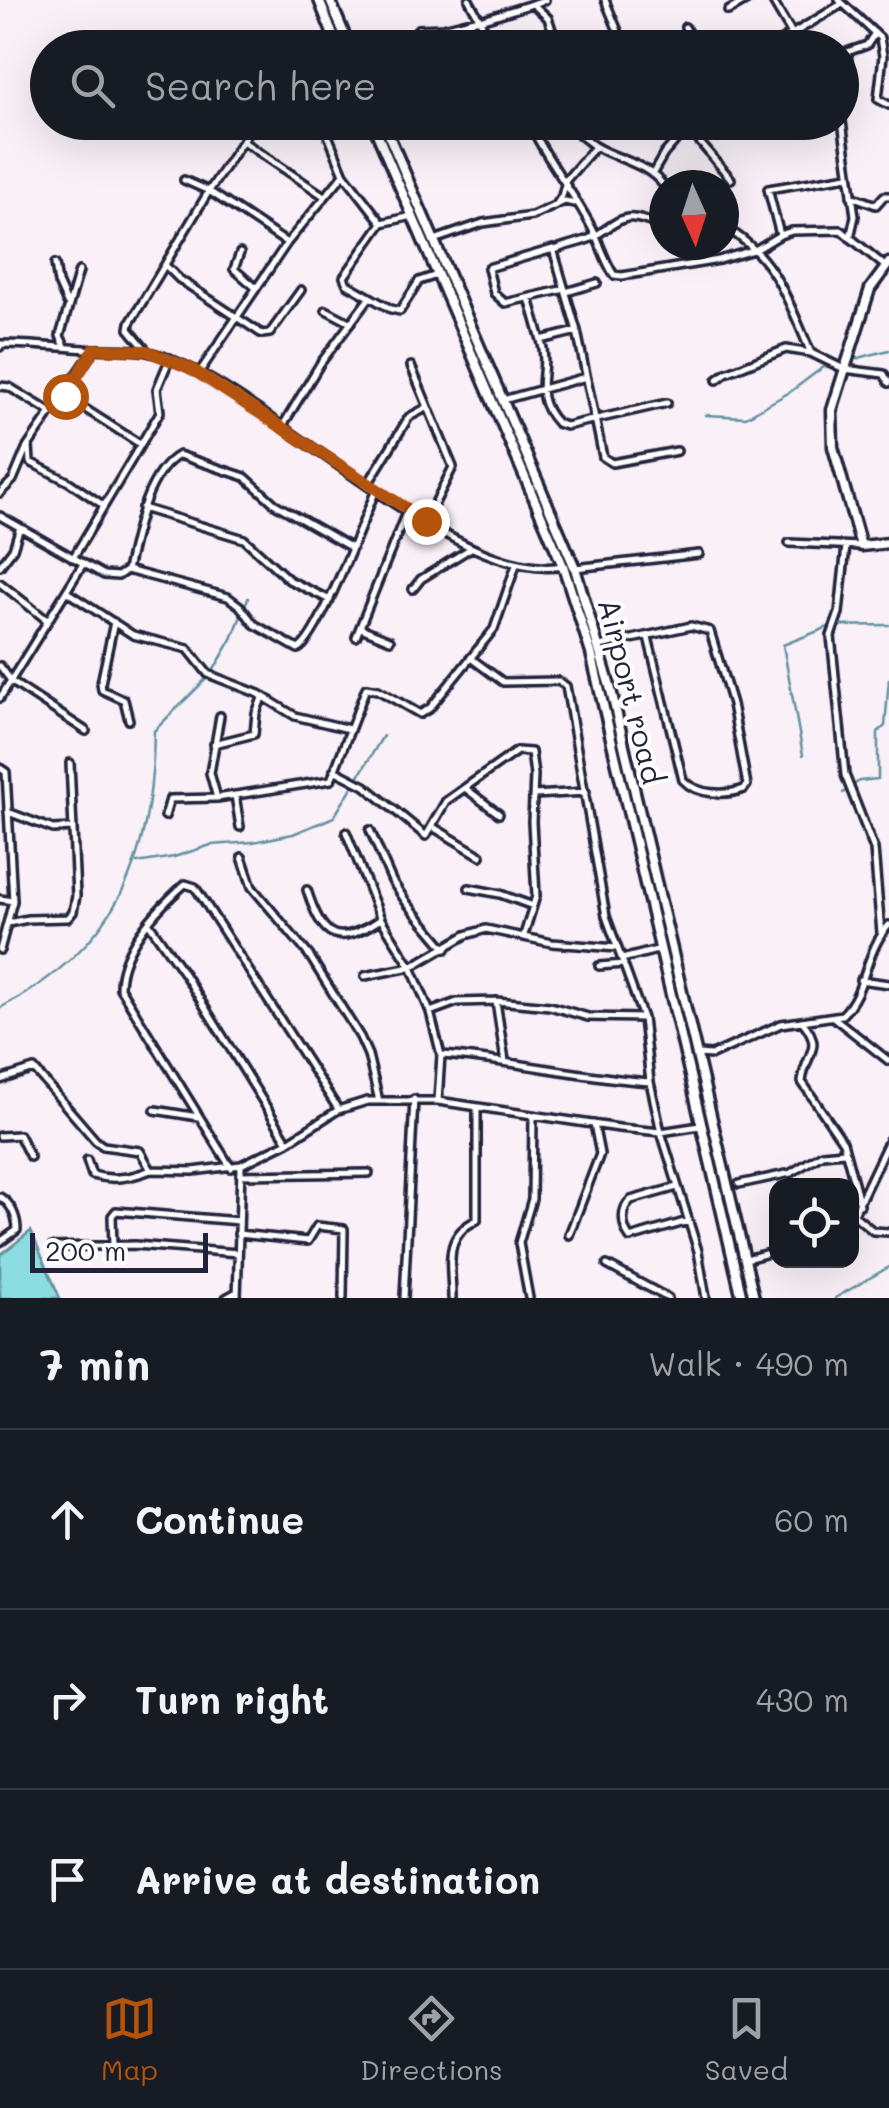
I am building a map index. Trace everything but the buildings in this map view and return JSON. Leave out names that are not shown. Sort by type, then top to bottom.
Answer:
[{"type":"main road","points":[[319,0],[331,30]]},
{"type":"main road","points":[[330,0],[342,30]]},
{"type":"main road","name":"Airport road","points":[[382,140],[434,240],[503,400],[591,653],[697,1054],[754,1298]]},
{"type":"main road","name":"Airport road","points":[[389,140],[412,216],[523,462],[576,568],[600,646],[660,949],[723,1209],[740,1298]]},
{"type":"main road","points":[[888,265],[870,289],[832,410],[830,431],[861,546],[889,543]]},
{"type":"main road","points":[[723,1209],[734,1206]]},
{"type":"street","points":[[469,0],[484,30]]},
{"type":"street","points":[[417,30],[480,20],[545,0]]},
{"type":"street","points":[[605,0],[618,30]]},
{"type":"street","points":[[728,11],[748,0]]},
{"type":"street","points":[[772,0],[790,30]]},
{"type":"street","points":[[798,30],[840,2],[882,44],[878,99],[889,105]]},
{"type":"street","points":[[533,4],[548,18],[552,30]]},
{"type":"street","points":[[859,47],[868,44],[874,33]]},
{"type":"street","points":[[330,140],[344,174],[382,223]]},
{"type":"street","points":[[538,140],[578,204],[614,275],[757,249],[780,235],[834,228],[888,265]]},
{"type":"street","points":[[587,140],[649,172]]},
{"type":"street","points":[[654,170],[676,140]]},
{"type":"street","points":[[701,140],[723,170]]},
{"type":"street","points":[[844,140],[855,216],[850,238]]},
{"type":"street","points":[[147,351],[129,326],[243,141],[324,196]]},
{"type":"street","points":[[554,208],[565,183],[595,146]]},
{"type":"street","points":[[199,374],[287,243],[344,174]]},
{"type":"street","points":[[780,235],[768,189],[848,176]]},
{"type":"street","points":[[184,180],[209,191],[287,243]]},
{"type":"street","points":[[851,196],[876,204],[889,196]]},
{"type":"street","points":[[434,240],[482,222],[520,218],[554,208],[565,201],[578,204]]},
{"type":"street","points":[[412,216],[382,223],[344,277],[347,284],[400,310],[419,282],[437,275]]},
{"type":"street","points":[[556,253],[557,248],[595,236],[620,219],[649,222]]},
{"type":"street","points":[[739,237],[757,249],[792,303],[811,353]]},
{"type":"street","points":[[597,283],[566,291],[505,303],[494,293],[488,268],[553,249],[556,253],[566,291],[576,332],[603,457],[612,462],[677,452]]},
{"type":"street","points":[[240,253],[234,269],[256,288]]},
{"type":"street","points":[[55,264],[68,306]]},
{"type":"street","points":[[166,266],[179,279],[266,334],[301,290]]},
{"type":"street","points":[[65,346],[60,336],[79,271]]},
{"type":"street","points":[[282,427],[320,364],[370,297]]},
{"type":"street","points":[[529,298],[545,357],[540,388],[558,423],[566,426],[667,403]]},
{"type":"street","points":[[326,310],[352,322]]},
{"type":"street","points":[[541,340],[576,332]]},
{"type":"street","points":[[0,345],[147,351],[170,358],[471,548],[516,565],[562,566]]},
{"type":"street","points":[[78,348],[84,363]]},
{"type":"street","points":[[0,494],[13,480],[28,445],[94,349]]},
{"type":"street","points":[[716,380],[726,372],[786,350],[811,353],[844,369],[884,374],[889,383]]},
{"type":"street","points":[[72,559],[160,412],[157,388],[170,358]]},
{"type":"street","points":[[411,366],[453,467],[426,521]]},
{"type":"street","points":[[503,400],[586,377]]},
{"type":"street","points":[[0,386],[52,413]]},
{"type":"street","points":[[65,396],[140,444]]},
{"type":"street","points":[[368,484],[409,417],[428,407]]},
{"type":"street","points":[[28,445],[30,462],[102,505]]},
{"type":"street","points":[[128,570],[142,508],[167,462],[179,455],[245,477],[275,504],[350,547]]},
{"type":"street","points":[[0,516],[109,576],[128,570],[228,597],[254,624],[298,649],[307,645],[330,600],[376,489]]},
{"type":"street","points":[[142,508],[244,539],[289,580],[330,600]]},
{"type":"street","points":[[356,638],[407,510]]},
{"type":"street","points":[[0,566],[13,549],[20,528]]},
{"type":"street","points":[[789,543],[861,546]]},
{"type":"street","points":[[846,546],[839,614],[831,636],[845,775],[874,849],[881,933]]},
{"type":"street","points":[[412,589],[471,548]]},
{"type":"street","points":[[576,568],[699,554]]},
{"type":"street","points":[[0,698],[83,564]]},
{"type":"street","points":[[165,816],[170,799],[217,798],[331,780],[366,688],[378,690],[420,714],[436,702],[494,629],[516,565]]},
{"type":"street","points":[[0,583],[48,621]]},
{"type":"street","points":[[67,592],[133,635],[188,649],[208,674],[263,696],[295,716],[350,730]]},
{"type":"street","points":[[114,622],[102,690],[124,700],[128,720]]},
{"type":"street","points":[[600,646],[691,626],[710,631],[732,704],[747,785],[744,789],[725,794],[702,791],[689,787],[683,780],[648,637]]},
{"type":"street","points":[[361,628],[390,640]]},
{"type":"street","points":[[472,659],[503,682],[564,683],[606,916],[643,1018],[650,1082],[661,1132],[698,1251],[706,1298]]},
{"type":"street","points":[[0,666],[12,682],[86,730]]},
{"type":"street","points":[[214,744],[254,734],[263,696]]},
{"type":"street","points":[[217,798],[210,774],[220,716]]},
{"type":"street","points":[[334,770],[364,786],[426,836],[446,801],[517,751],[526,750],[534,760],[533,906],[524,935]]},
{"type":"street","points":[[8,923],[68,918],[73,912],[76,896],[70,763]]},
{"type":"street","points":[[0,768],[6,772],[13,900],[0,950]]},
{"type":"street","points":[[465,788],[499,814]]},
{"type":"street","points":[[533,794],[586,792]]},
{"type":"street","points":[[235,795],[240,827]]},
{"type":"street","points":[[8,812],[52,829],[72,828]]},
{"type":"street","points":[[433,828],[481,856]]},
{"type":"street","points":[[370,830],[399,892],[446,949]]},
{"type":"street","points":[[346,832],[380,919],[411,967],[430,1012],[441,1055],[438,1102]]},
{"type":"street","points":[[242,857],[252,887],[309,955],[360,1036],[379,1101]]},
{"type":"street","points":[[231,1168],[120,988],[128,954],[161,906],[186,884],[195,887],[338,1110]]},
{"type":"street","points":[[469,888],[533,906]]},
{"type":"street","points":[[308,890],[319,918],[337,936],[344,938],[380,919]]},
{"type":"street","points":[[0,899],[13,900]]},
{"type":"street","points":[[149,924],[288,1142]]},
{"type":"street","points":[[697,1054],[712,1055],[781,1024],[842,1015],[849,1009],[875,940],[889,924]]},
{"type":"street","points":[[364,976],[411,967],[466,935],[486,929],[565,945],[617,948]]},
{"type":"street","points":[[598,966],[660,949]]},
{"type":"street","points":[[860,980],[889,984]]},
{"type":"street","points":[[430,1012],[457,1002],[496,1001],[550,1006],[588,1017],[643,1018]]},
{"type":"street","points":[[496,1001],[505,1061]]},
{"type":"street","points":[[833,1017],[889,1062]]},
{"type":"street","points":[[801,1020],[814,1034],[815,1043],[802,1082],[829,1117],[847,1152],[860,1204]]},
{"type":"street","points":[[441,1055],[650,1082]]},
{"type":"street","points":[[0,1079],[34,1069],[96,1141],[104,1146],[140,1151],[151,1170]]},
{"type":"street","points":[[404,1298],[414,1099]]},
{"type":"street","points":[[87,1160],[92,1175],[106,1179],[131,1178],[151,1170],[231,1168],[288,1142],[355,1102],[414,1099],[661,1132],[703,1126]]},
{"type":"street","points":[[452,1298],[452,1240],[461,1227],[477,1220],[477,1108]]},
{"type":"street","points":[[155,1110],[198,1117]]},
{"type":"street","points":[[529,1298],[519,1243],[532,1198],[533,1117]]},
{"type":"street","points":[[568,1235],[600,1154],[594,1124]]},
{"type":"street","points":[[0,1136],[19,1135],[30,1157]]},
{"type":"street","points":[[860,1204],[889,1140]]},
{"type":"street","points":[[739,1184],[791,1173],[822,1154],[847,1152]]},
{"type":"street","points":[[226,1298],[236,1296],[241,1165]]},
{"type":"street","points":[[240,1175],[370,1173]]},
{"type":"street","points":[[678,1186],[625,1204],[626,1234],[630,1238],[688,1221]]},
{"type":"street","points":[[0,1197],[12,1208],[17,1224],[17,1230],[0,1242]]},
{"type":"street","points":[[113,1245],[112,1216],[116,1211],[238,1221]]},
{"type":"street","points":[[859,1222],[873,1232],[889,1232]]},
{"type":"street","points":[[238,1234],[308,1241],[317,1226],[344,1229],[343,1298]]},
{"type":"street","points":[[52,1247],[113,1245],[238,1253]]},
{"type":"street","points":[[745,1259],[769,1253]]},
{"type":"street","points":[[607,1265],[668,1298]]},
{"type":"water","points":[[31,1231],[60,1298],[0,1298],[0,1255]]},
{"type":"waterway","points":[[851,360],[889,350]]},
{"type":"waterway","points":[[705,415],[746,417],[822,368],[843,362]]},
{"type":"waterway","points":[[0,1008],[41,984],[74,957],[121,894],[136,859],[146,820],[154,731],[212,673],[232,639],[248,598]]},
{"type":"waterway","points":[[803,755],[783,645],[831,626],[889,625]]},
{"type":"waterway","points":[[843,793],[859,781],[878,779],[878,732],[885,726],[889,679]]},
{"type":"waterway","points":[[137,863],[211,845],[293,834],[334,817],[383,736]]},
{"type":"waterway","points":[[835,1298],[889,1267]]},
{"type":"route","points":[[65,396],[94,349],[147,351],[170,358],[210,379],[426,521]]}]
